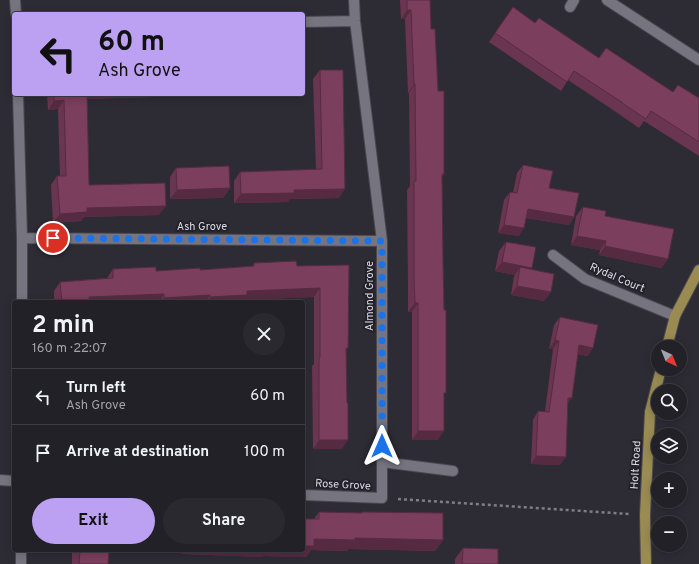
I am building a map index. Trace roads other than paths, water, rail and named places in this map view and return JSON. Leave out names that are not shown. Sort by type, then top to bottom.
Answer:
[{"type":"main road","points":[[669,340],[676,316],[699,270]]},
{"type":"main road","name":"Holt Road","points":[[646,564],[645,515],[650,412],[659,376]]},
{"type":"street","points":[[15,0],[16,12]]},
{"type":"street","name":"Almond Grove","points":[[354,0],[355,21],[382,241],[382,498]]},
{"type":"street","points":[[608,0],[699,60]]},
{"type":"street","points":[[305,22],[355,21]]},
{"type":"street","points":[[18,96],[22,300]]},
{"type":"street","name":"Ash Grove","points":[[22,238],[382,241]]},
{"type":"street","name":"Rydal Court","points":[[553,255],[585,279],[676,316]]},
{"type":"street","points":[[382,462],[453,471]]},
{"type":"street","points":[[0,480],[12,481]]},
{"type":"street","name":"Rose Grove","points":[[305,495],[382,498]]},
{"type":"street","points":[[21,552],[21,564]]}]
